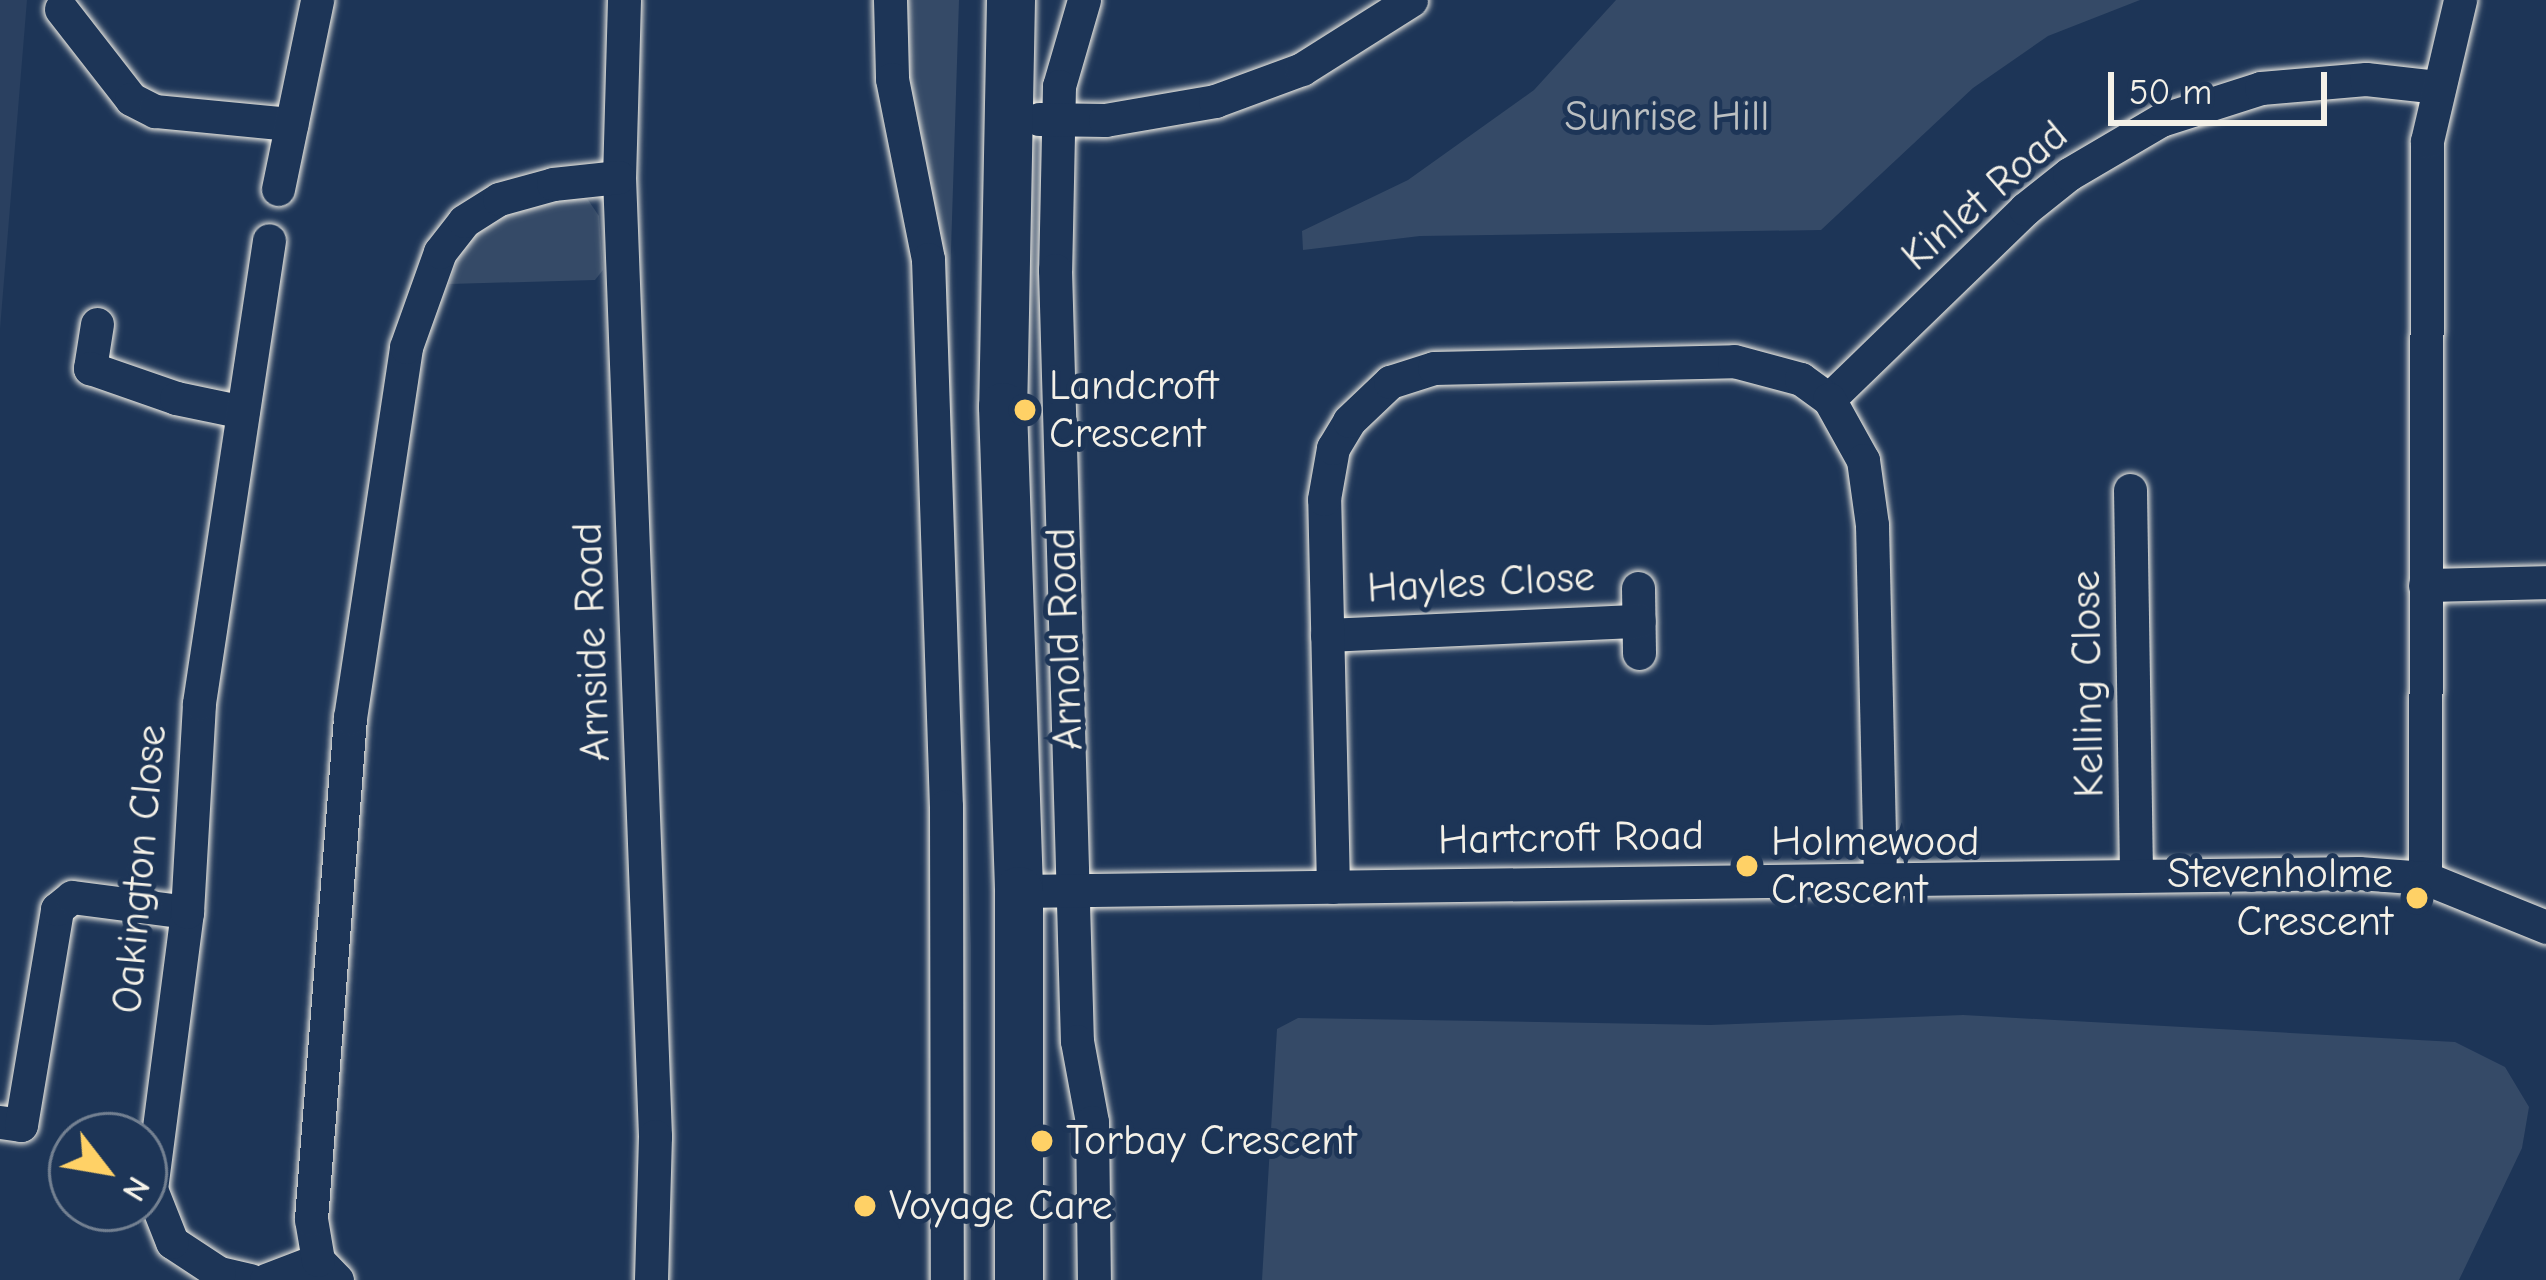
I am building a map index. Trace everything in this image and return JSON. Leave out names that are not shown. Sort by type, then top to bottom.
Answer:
[{"type":"main road","name":"Arnold Road","points":[[1011,0],[1004,407],[1019,891],[1018,1280]]},
{"type":"street","points":[[278,189],[317,0]]},
{"type":"street","name":"Arnside Road","points":[[623,0],[619,177],[655,1136],[651,1280]]},
{"type":"street","points":[[890,0],[892,79],[928,259],[946,806],[947,1280]]},
{"type":"street","name":"Arnold Road","points":[[1084,0],[1059,86],[1055,270],[1077,1041],[1092,1122],[1094,1280]]},
{"type":"street","points":[[1006,118],[1157,115],[1215,100],[1302,69],[1411,0]]},
{"type":"street","points":[[2425,878],[2427,141],[2460,0]]},
{"type":"street","points":[[61,9],[130,99],[155,111],[291,124]]},
{"type":"street","name":"Kinlet Road","points":[[1829,399],[2025,209],[2069,174],[2161,120],[2261,88],[2366,79],[2437,87]]},
{"type":"street","points":[[266,1280],[328,1270],[311,1220],[350,718],[406,347],[419,298],[440,253],[464,221],[499,199],[553,184],[619,177]]},
{"type":"street","name":"Oakington Close","points":[[250,1280],[219,1274],[172,1242],[151,1189],[187,912],[200,703],[268,240]]},
{"type":"street","points":[[97,324],[91,368],[176,398],[242,412]]},
{"type":"street","points":[[1334,886],[1326,474],[1333,448],[1349,421],[1390,382],[1434,368],[1734,361],[1768,366],[1829,399],[1849,427],[1870,486],[1880,879]]},
{"type":"street","name":"Kelling Close","points":[[2130,490],[2136,876]]},
{"type":"street","points":[[2425,585],[2546,582]]},
{"type":"street","name":"Hayles Close","points":[[1327,635],[1639,620]]},
{"type":"street","name":"Hartcroft Road","points":[[1019,891],[2359,873],[2425,878],[2546,927]]},
{"type":"street","points":[[0,1122],[21,1125],[57,909],[72,897],[187,912]]},
{"type":"shaded area","points":[[0,0],[27,0],[0,329]]},
{"type":"green space","points":[[904,0],[959,0],[949,313],[971,945],[971,1280],[955,1280]]},
{"type":"green space","name":"Sunrise Hill","points":[[1616,0],[2140,0],[2048,36],[1973,88],[1821,230],[1420,236],[1303,250],[1302,231],[1408,180],[1534,90]]},
{"type":"green space","points":[[582,191],[599,216],[603,270],[595,280],[449,284],[462,249],[482,223],[539,198]]},
{"type":"green space","points":[[1963,1015],[2455,1042],[2505,1067],[2529,1107],[2522,1148],[2459,1280],[1262,1280],[1277,1029],[1298,1018],[1710,1025]]},
{"type":"place","name":"Landcroft Crescent","points":[[1025,410]]},
{"type":"place","name":"Holmewood Crescent","points":[[1747,866]]},
{"type":"place","name":"Stevenholme Crescent","points":[[2417,898]]},
{"type":"place","name":"Torbay Crescent","points":[[1042,1141]]},
{"type":"place","name":"Voyage Care","points":[[865,1206]]}]
